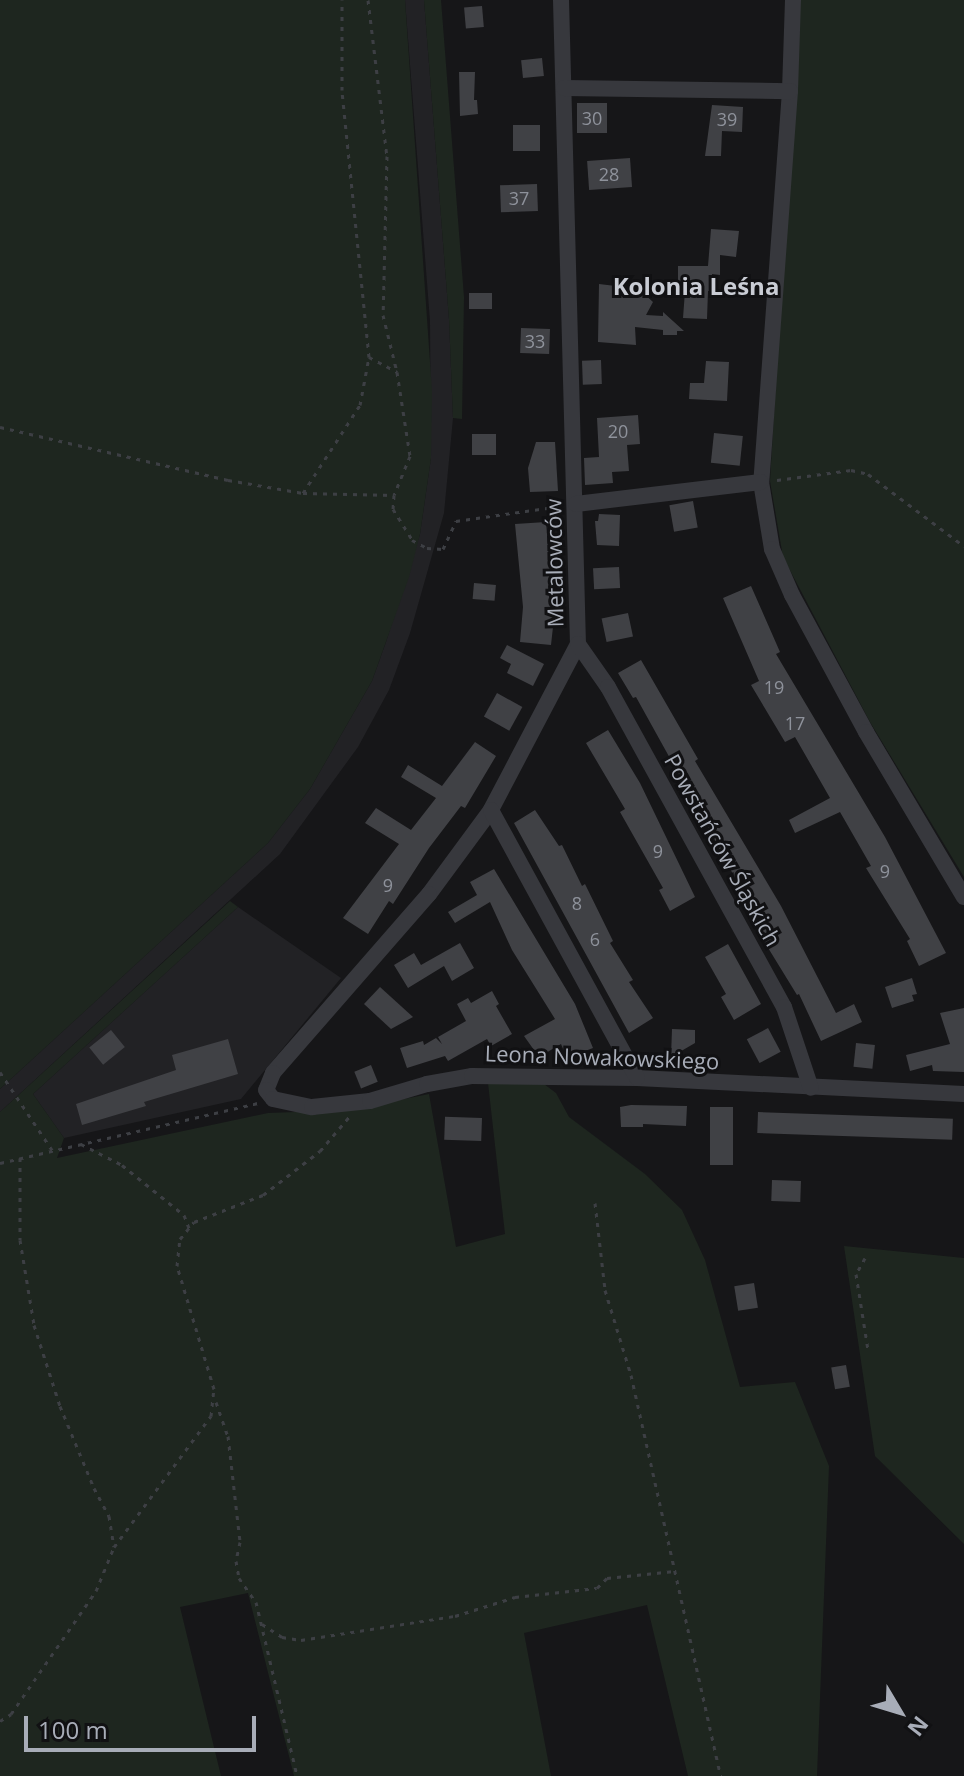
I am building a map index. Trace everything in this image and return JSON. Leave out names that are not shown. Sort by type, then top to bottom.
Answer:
[{"type":"street","name":"Metalowców","points":[[273,1099],[266,1090],[273,1073],[429,894],[491,810],[578,644],[561,0]]},
{"type":"street","points":[[793,0],[790,91],[761,482],[772,549],[792,595],[866,732],[964,897]]},
{"type":"street","points":[[564,88],[790,91]]},
{"type":"street","points":[[576,504],[761,482]]},
{"type":"street","name":"Powstańców Śląskich","points":[[578,644],[608,687],[784,1007],[811,1088]]},
{"type":"street","points":[[491,810],[637,1078]]},
{"type":"street","name":"Leona Nowakowskiego","points":[[273,1099],[312,1107],[356,1103],[472,1076],[637,1078],[964,1094]]},
{"type":"path","points":[[303,493],[360,405],[369,357],[342,90],[342,0]]},
{"type":"path","points":[[368,0],[387,156],[383,315],[397,372],[410,456],[394,495],[395,517],[412,540],[427,548],[443,549],[456,521],[576,504]]},
{"type":"path","points":[[369,357],[397,372]]},
{"type":"path","points":[[0,427],[228,480],[303,493],[394,495]]},
{"type":"path","points":[[761,482],[851,470],[868,474],[964,546]]},
{"type":"path","points":[[0,1072],[52,1150]]},
{"type":"path","points":[[0,1163],[273,1099]]},
{"type":"path","points":[[297,1776],[256,1602],[239,1578],[236,1561],[240,1542],[228,1436],[177,1266],[180,1239],[194,1222],[263,1195],[320,1151],[345,1124],[356,1103]]},
{"type":"path","points":[[80,1143],[122,1165],[184,1215],[189,1228]]},
{"type":"path","points":[[0,1155],[6,1162]]},
{"type":"path","points":[[20,1158],[20,1240],[34,1325],[60,1406],[109,1516],[114,1547]]},
{"type":"path","points":[[595,1203],[605,1290],[631,1375],[721,1776]]},
{"type":"path","points":[[865,1258],[856,1274],[868,1350]]},
{"type":"path","points":[[0,1721],[11,1714],[96,1591],[114,1547],[205,1428],[216,1401]]},
{"type":"path","points":[[262,1624],[282,1637],[301,1640],[455,1616],[515,1597],[597,1588],[607,1578],[675,1571]]},
{"type":"shaded area","points":[[0,0],[405,0],[432,391],[431,458],[420,534],[409,577],[372,681],[310,789],[268,843],[0,1089]]},
{"type":"shaded area","points":[[405,0],[424,0],[449,319],[453,418],[444,513],[410,633],[389,690],[358,747],[280,854],[0,1112],[0,1089],[268,843],[310,789],[372,681],[420,534],[431,458],[430,321]]},
{"type":"shaded area","points":[[424,0],[441,0],[464,297],[462,419],[453,418],[449,319]]},
{"type":"shaded area","points":[[799,0],[964,0],[964,877],[870,722],[783,557],[770,481]]},
{"type":"shaded area","points":[[230,901],[238,907],[33,1094],[64,1138],[57,1158],[268,1113],[350,1110],[429,1094],[456,1247],[505,1234],[488,1083],[544,1084],[556,1093],[569,1117],[645,1174],[682,1210],[705,1260],[740,1387],[795,1382],[829,1466],[817,1776],[688,1776],[647,1605],[524,1633],[551,1776],[294,1776],[248,1593],[180,1607],[221,1776],[0,1776],[0,1112]]},
{"type":"shaded area","points":[[238,907],[341,978],[241,1099],[64,1138],[33,1094]]},
{"type":"shaded area","points":[[844,1246],[964,1258],[964,1544],[875,1456]]},
{"type":"building","points":[[482,6],[484,27],[466,28],[464,8]]},
{"type":"building","points":[[542,58],[544,76],[523,78],[521,60]]},
{"type":"building","points":[[459,72],[475,72],[474,100],[477,100],[478,114],[460,116]]},
{"type":"building","points":[[577,103],[607,103],[607,133],[577,133]]},
{"type":"building","points":[[712,105],[743,107],[742,132],[722,131],[721,156],[705,156]]},
{"type":"building","points":[[513,125],[540,125],[540,151],[513,151]]},
{"type":"building","points":[[630,158],[632,187],[589,190],[587,161]]},
{"type":"building","points":[[537,184],[538,211],[501,212],[500,185]]},
{"type":"building","points":[[711,229],[739,231],[736,257],[720,255],[720,275],[712,274],[712,291],[708,291],[707,319],[683,318],[685,291],[678,291],[678,266],[708,266]]},
{"type":"building","points":[[599,284],[624,287],[636,298],[642,292],[653,302],[646,315],[663,316],[663,312],[684,331],[677,331],[677,335],[663,335],[663,330],[635,327],[636,345],[598,342]]},
{"type":"building","points":[[469,293],[492,293],[492,309],[469,309]]},
{"type":"building","points":[[521,328],[550,329],[549,354],[520,353]]},
{"type":"building","points":[[601,360],[602,384],[583,385],[582,361]]},
{"type":"building","points":[[706,361],[729,362],[727,401],[689,399],[690,383],[704,383]]},
{"type":"building","points":[[638,415],[640,444],[627,445],[629,471],[612,472],[613,483],[585,485],[584,458],[599,457],[597,418]]},
{"type":"building","points":[[714,433],[743,436],[740,466],[711,463]]},
{"type":"building","points":[[472,434],[496,434],[496,455],[472,455]]},
{"type":"building","points":[[536,442],[555,442],[558,491],[530,492],[528,468]]},
{"type":"building","points":[[693,501],[698,528],[674,532],[669,505]]},
{"type":"building","points":[[599,514],[620,515],[619,546],[597,545],[595,521],[598,521]]},
{"type":"building","points":[[546,522],[554,618],[551,645],[520,642],[523,607],[515,524]]},
{"type":"building","points":[[619,567],[620,588],[594,589],[593,568]]},
{"type":"building","points":[[474,583],[496,585],[495,601],[473,599]]},
{"type":"building","points":[[751,586],[780,652],[776,654],[885,837],[946,953],[919,966],[907,941],[910,939],[866,868],[871,866],[840,812],[795,833],[789,820],[830,798],[795,737],[785,742],[751,685],[759,681],[723,598]]},
{"type":"building","points":[[628,613],[633,636],[607,642],[602,619]]},
{"type":"building","points":[[507,645],[544,664],[533,686],[507,673],[511,664],[500,658]]},
{"type":"building","points":[[641,660],[698,759],[695,761],[781,906],[836,1013],[854,1004],[862,1022],[821,1041],[799,994],[759,933],[763,931],[707,825],[636,697],[633,698],[618,673]]},
{"type":"building","points":[[497,693],[522,707],[509,731],[484,717]]},
{"type":"building","points":[[608,730],[640,783],[695,897],[670,911],[659,890],[663,888],[620,812],[625,809],[586,743]]},
{"type":"building","points":[[475,742],[496,756],[465,808],[461,806],[429,848],[393,904],[389,901],[368,934],[343,918],[399,844],[365,823],[376,808],[411,830],[436,798],[401,777],[408,765],[442,786]]},
{"type":"building","points":[[535,810],[559,846],[562,845],[582,886],[585,884],[613,941],[610,943],[633,980],[629,982],[653,1018],[629,1033],[514,823]]},
{"type":"building","points":[[494,869],[575,1004],[593,1048],[567,1058],[561,1044],[539,1057],[524,1036],[555,1019],[512,950],[490,902],[455,923],[448,912],[477,895],[470,882]]},
{"type":"building","points":[[460,943],[474,968],[452,981],[444,966],[408,988],[394,965],[414,953],[421,965]]},
{"type":"building","points":[[728,944],[761,1004],[734,1020],[721,997],[726,994],[705,957]]},
{"type":"building","points":[[912,978],[917,994],[912,995],[914,1001],[892,1008],[885,987]]},
{"type":"building","points":[[380,987],[413,1017],[391,1029],[364,1004]]},
{"type":"building","points":[[492,991],[499,1004],[496,1006],[512,1034],[491,1046],[487,1039],[448,1061],[445,1056],[407,1068],[400,1048],[423,1041],[424,1045],[436,1038],[442,1044],[438,1037],[466,1021],[457,1004],[468,998],[471,1003]]},
{"type":"building","points":[[964,1008],[964,1072],[933,1071],[932,1065],[910,1071],[906,1055],[950,1044],[940,1013]]},
{"type":"building","points":[[768,1028],[781,1052],[759,1063],[747,1039]]},
{"type":"building","points":[[672,1029],[695,1030],[695,1043],[671,1057]]},
{"type":"building","points":[[111,1030],[125,1047],[103,1065],[89,1048]]},
{"type":"building","points":[[228,1039],[238,1074],[144,1102],[146,1106],[82,1125],[76,1104],[176,1070],[172,1055]]},
{"type":"building","points":[[856,1043],[875,1045],[872,1069],[853,1067]]},
{"type":"building","points":[[371,1065],[378,1082],[361,1088],[354,1072]]},
{"type":"building","points":[[687,1106],[686,1126],[643,1124],[643,1127],[621,1127],[620,1107]]},
{"type":"building","points":[[710,1107],[733,1107],[733,1165],[710,1165]]},
{"type":"building","points":[[758,1112],[953,1119],[952,1140],[757,1133]]},
{"type":"building","points":[[445,1117],[482,1118],[481,1141],[444,1140]]},
{"type":"building","points":[[772,1180],[801,1181],[800,1202],[771,1201]]},
{"type":"building","points":[[754,1283],[758,1308],[738,1311],[734,1286]]},
{"type":"building","points":[[846,1365],[850,1387],[835,1389],[831,1368]]},
{"type":"district","name":"Kolonia Leśna","points":[[696,286]]}]
